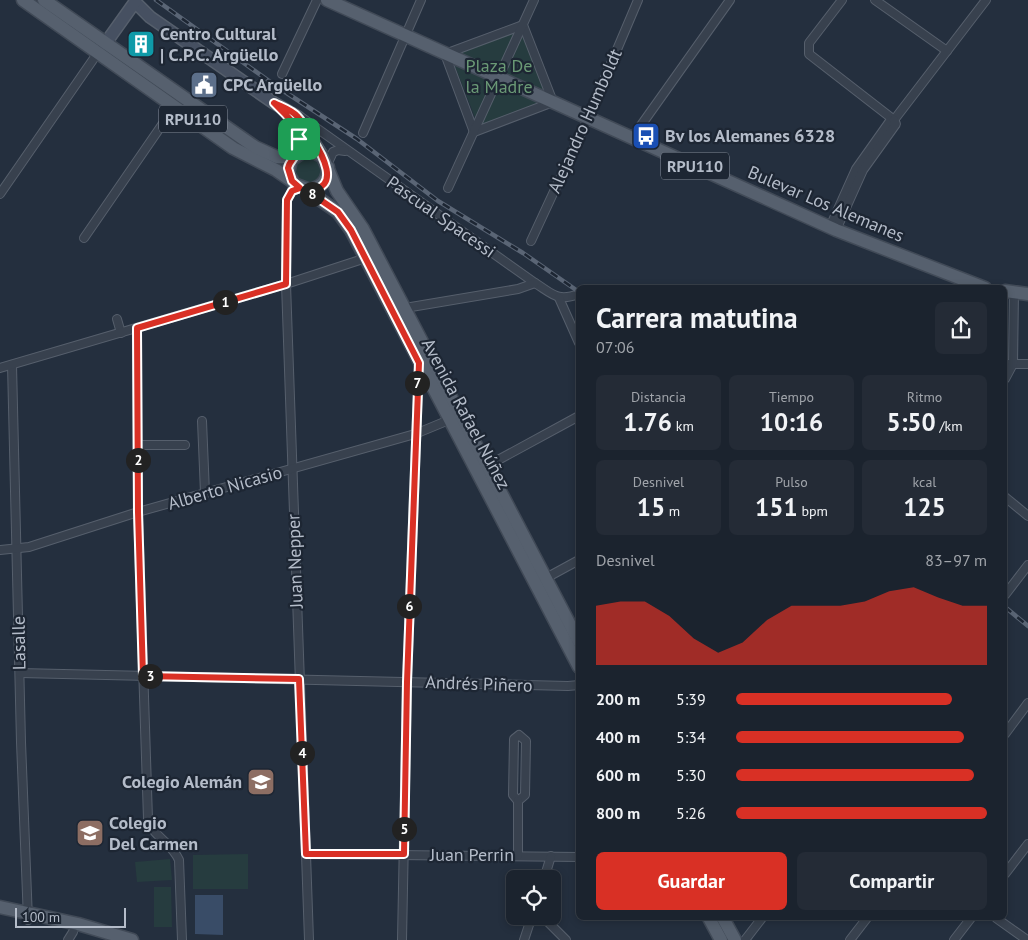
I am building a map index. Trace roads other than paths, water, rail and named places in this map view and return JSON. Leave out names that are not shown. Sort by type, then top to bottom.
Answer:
[{"type":"main road","name":"RPU110","points":[[23,0],[102,48],[255,147],[277,157],[294,156],[308,150],[316,152],[326,163]]},
{"type":"main road","name":"RPU110","points":[[44,0],[175,106],[233,148],[276,170],[299,186]]},
{"type":"main road","name":"Bulevar Los Alemanes","points":[[327,0],[498,79],[833,228],[978,285]]},
{"type":"main road","points":[[102,48],[135,1]]},
{"type":"main road","name":"Avenida Rafael Núñez","points":[[135,1],[150,17],[274,103],[295,114],[326,163],[336,191],[360,223],[576,636]]},
{"type":"main road","points":[[124,17],[150,17]]},
{"type":"main road","name":"Avenida Rafael Núñez","points":[[274,103],[297,127],[299,136],[294,156],[288,168],[299,186],[342,215],[576,658]]},
{"type":"main road","points":[[299,186],[314,189],[323,184],[327,177],[326,163]]},
{"type":"main road","points":[[1008,292],[1028,294]]},
{"type":"main road","points":[[442,406],[449,413],[475,462],[480,466],[487,466]]},
{"type":"main road","points":[[0,907],[29,916],[132,940]]},
{"type":"main road","points":[[0,915],[29,916],[71,936],[104,940]]},
{"type":"main road","points":[[710,920],[721,940]]},
{"type":"main road","points":[[724,920],[735,940]]},
{"type":"street","points":[[282,74],[317,0]]},
{"type":"street","points":[[363,133],[421,0]]},
{"type":"street","points":[[448,188],[534,0]]},
{"type":"street","name":"Alejandro Humboldt","points":[[531,241],[588,118],[638,0]]},
{"type":"street","points":[[632,138],[730,0]]},
{"type":"street","points":[[833,228],[863,170],[896,124],[894,120],[809,54],[809,43],[842,0]]},
{"type":"street","points":[[875,0],[947,51]]},
{"type":"street","points":[[894,120],[986,0]]},
{"type":"street","points":[[474,132],[445,54],[523,25]]},
{"type":"street","points":[[474,132],[553,102],[523,25]]},
{"type":"street","points":[[0,194],[102,48]]},
{"type":"street","points":[[84,238],[175,106]]},
{"type":"street","name":"Pascual Spacessi","points":[[295,114],[559,298]]},
{"type":"street","points":[[326,163],[334,151],[347,151]]},
{"type":"street","name":"Juan Nepper","points":[[299,186],[292,191],[287,200],[286,284],[309,940]]},
{"type":"street","points":[[0,368],[286,284],[366,258]]},
{"type":"street","points":[[405,308],[518,289],[535,283]]},
{"type":"street","points":[[1008,292],[1009,364],[1028,364]]},
{"type":"street","points":[[576,295],[568,298],[559,298],[576,336]]},
{"type":"street","points":[[117,319],[121,333]]},
{"type":"street","points":[[137,328],[138,512],[148,819],[151,828],[175,852],[179,860],[182,940]]},
{"type":"street","points":[[402,940],[407,682],[419,363]]},
{"type":"street","name":"Lasalle","points":[[12,365],[25,865],[29,916]]},
{"type":"street","points":[[487,466],[576,418]]},
{"type":"street","name":"Alberto Nicasio","points":[[0,550],[17,549],[138,512],[415,434],[449,420]]},
{"type":"street","points":[[202,421],[205,493]]},
{"type":"street","points":[[138,445],[186,445]]},
{"type":"street","points":[[1007,500],[1028,516]]},
{"type":"street","points":[[546,578],[576,562]]},
{"type":"street","points":[[1007,592],[1028,564]]},
{"type":"street","name":"Andrés Piñero","points":[[20,673],[576,685]]},
{"type":"street","points":[[1007,731],[1028,703]]},
{"type":"street","points":[[518,801],[525,795],[526,777],[526,741],[519,735],[514,740],[513,795],[518,801],[518,855]]},
{"type":"street","points":[[1007,871],[1028,844]]},
{"type":"street","name":"Juan Perrin","points":[[306,854],[576,857]]},
{"type":"street","points":[[547,870],[551,856]]},
{"type":"street","points":[[745,940],[760,920]]},
{"type":"street","points":[[850,940],[865,920]]},
{"type":"street","points":[[954,940],[969,920]]},
{"type":"street","points":[[999,920],[1026,940]]},
{"type":"street","points":[[524,940],[529,925]]},
{"type":"street","points":[[551,925],[566,940]]},
{"type":"water","points":[[195,895],[223,895],[223,935],[195,934]]},
{"type":"railway","points":[[156,0],[276,86],[357,139],[438,201],[523,253],[576,290]]},
{"type":"railway","points":[[1007,609],[1028,626]]},
{"type":"place","name":"Centro Cultural | C.P.C. Argüello","points":[[141,44]]},
{"type":"place","name":"CPC Argüello","points":[[204,85]]},
{"type":"place","name":"Bv los Alemanes 6328","points":[[646,136]]},
{"type":"place","name":"Colegio Alemán","points":[[261,782]]},
{"type":"place","name":"Colegio Del Carmen","points":[[90,833]]},
{"type":"park label","name":"Plaza De la Madre","points":[[499,76]]}]
